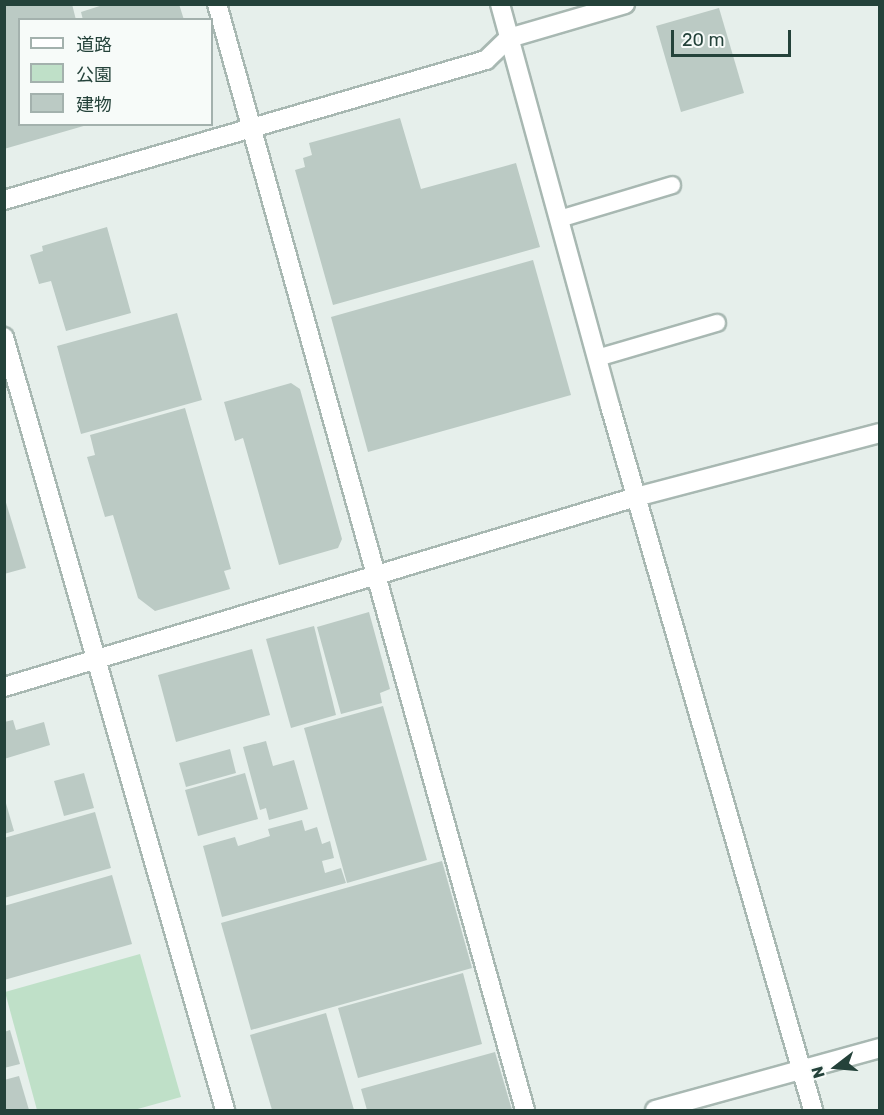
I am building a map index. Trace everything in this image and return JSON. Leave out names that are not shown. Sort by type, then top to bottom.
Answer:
[{"type":"street","points":[[217,4],[525,1110]]},
{"type":"street","points":[[500,4],[636,496],[804,1069],[813,1110]]},
{"type":"street","points":[[4,200],[486,60],[509,38],[626,4]]},
{"type":"street","points":[[4,337],[94,659],[225,1110]]},
{"type":"street","points":[[4,687],[636,496],[879,433]]},
{"type":"street","points":[[655,1110],[879,1048]]},
{"type":"lane","points":[[559,219],[672,185]]},
{"type":"lane","points":[[597,358],[717,323]]},
{"type":"green space","points":[[140,954],[181,1097],[134,1110],[37,1110],[5,992]]},
{"type":"building","points":[[4,4],[72,4],[76,18],[18,18],[18,126],[84,126],[4,149]]},
{"type":"building","points":[[106,4],[179,4],[183,18],[82,18],[81,12]]},
{"type":"building","points":[[719,8],[744,93],[681,112],[656,26]]},
{"type":"building","points":[[400,118],[421,189],[516,163],[540,247],[333,305],[295,170],[305,167],[303,158],[312,155],[309,143]]},
{"type":"building","points":[[107,227],[131,313],[66,331],[51,281],[39,284],[30,255],[43,251],[42,246]]},
{"type":"building","points":[[533,260],[571,395],[368,452],[331,317]]},
{"type":"building","points":[[177,313],[202,400],[81,434],[57,346]]},
{"type":"building","points":[[291,383],[300,389],[342,539],[338,548],[279,565],[243,438],[235,441],[224,402]]},
{"type":"building","points":[[185,408],[231,569],[224,571],[230,589],[155,611],[138,598],[113,515],[105,517],[87,457],[95,455],[90,435]]},
{"type":"building","points":[[4,496],[26,568],[4,574]]},
{"type":"building","points":[[369,612],[390,689],[380,693],[382,703],[341,714],[317,627]]},
{"type":"building","points":[[314,626],[336,715],[291,728],[266,639]]},
{"type":"building","points":[[252,649],[270,715],[176,742],[158,675]]},
{"type":"building","points":[[383,706],[427,860],[347,883],[304,728]]},
{"type":"building","points":[[13,720],[16,730],[44,722],[50,745],[4,759],[4,722]]},
{"type":"building","points":[[266,741],[273,766],[294,760],[308,809],[269,820],[266,808],[260,810],[243,747]]},
{"type":"building","points":[[230,749],[236,773],[186,787],[179,763]]},
{"type":"building","points":[[84,773],[94,808],[64,816],[54,781]]},
{"type":"building","points":[[245,773],[258,819],[198,836],[185,790]]},
{"type":"building","points":[[4,801],[14,831],[4,834]]},
{"type":"building","points":[[95,812],[111,868],[4,898],[4,838]]},
{"type":"building","points":[[302,820],[305,831],[317,827],[322,844],[330,841],[334,858],[322,861],[325,873],[341,868],[346,883],[222,917],[203,846],[235,837],[238,846],[270,836],[268,829]]},
{"type":"building","points":[[442,861],[472,968],[251,1030],[221,923]]},
{"type":"building","points":[[112,875],[132,944],[4,980],[4,906]]},
{"type":"building","points":[[463,973],[482,1044],[358,1078],[338,1008]]},
{"type":"building","points":[[326,1013],[354,1110],[272,1110],[250,1035]]},
{"type":"building","points":[[10,1030],[20,1064],[4,1068],[4,1032]]},
{"type":"building","points":[[495,1052],[512,1110],[367,1110],[361,1089]]},
{"type":"building","points":[[19,1076],[29,1110],[4,1110],[4,1080]]}]
